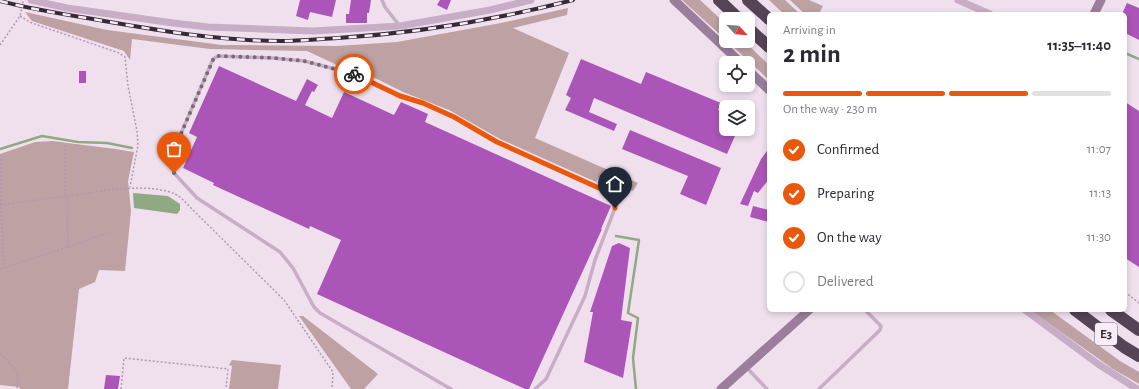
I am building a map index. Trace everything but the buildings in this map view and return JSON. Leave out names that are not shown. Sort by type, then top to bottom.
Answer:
[{"type":"highway","points":[[719,0],[732,12]]},
{"type":"highway","points":[[748,0],[767,17]]},
{"type":"highway","points":[[755,34],[767,45]]},
{"type":"highway","name":"E3","points":[[1078,312],[1124,347],[1139,356]]},
{"type":"highway","name":"E3","points":[[1114,312],[1139,330]]},
{"type":"main road","points":[[674,0],[734,56]]},
{"type":"main road","points":[[1095,12],[1101,0]]},
{"type":"main road","points":[[755,77],[767,88]]},
{"type":"main road","points":[[721,389],[807,312]]},
{"type":"street","points":[[32,0],[103,14],[208,27],[313,31],[400,26],[490,10],[531,0]]},
{"type":"street","points":[[958,0],[985,12]]},
{"type":"street","points":[[1028,312],[1098,364],[1137,389]]},
{"type":"lane","points":[[382,0],[385,7],[400,26]]},
{"type":"lane","points":[[450,389],[320,313],[314,307],[293,268],[280,252],[197,198],[174,173],[170,159],[215,57],[274,58],[304,61],[358,75],[400,96],[423,103],[454,117],[497,142],[610,193],[615,199],[615,208],[595,260],[585,296],[546,379],[535,389]]},
{"type":"lane","points":[[819,389],[880,330],[882,326],[867,312]]},
{"type":"lane","points":[[746,367],[767,389]]},
{"type":"path","points":[[0,45],[20,16],[23,0]]},
{"type":"path","points":[[20,16],[32,23],[119,53],[125,57],[128,86],[137,130],[138,145],[130,188]]},
{"type":"path","points":[[65,145],[68,247]]},
{"type":"path","points":[[1,155],[1,205],[4,268]]},
{"type":"path","points":[[1,205],[130,188],[164,190],[178,196],[284,300],[333,372],[332,389]]},
{"type":"path","points":[[0,269],[107,233]]},
{"type":"path","points":[[1127,293],[1139,302]]},
{"type":"path","points":[[0,353],[16,370],[18,376],[17,389]]},
{"type":"path","points":[[120,389],[124,358],[228,369],[226,389]]},
{"type":"shaded area","points":[[682,0],[700,0],[719,18],[719,34]]},
{"type":"shaded area","points":[[769,0],[785,0],[798,12],[782,12]]},
{"type":"shaded area","points":[[790,0],[809,0],[823,6],[820,12],[803,12]]},
{"type":"shaded area","points":[[568,8],[567,15],[513,28],[569,53],[535,138],[638,183],[633,191],[599,177],[596,182],[500,139],[449,110],[403,92],[367,74],[337,65],[307,51],[210,49],[132,39],[130,60],[124,51],[32,21],[25,12],[107,30],[222,45],[337,46],[397,42],[501,23]]},
{"type":"shaded area","points":[[735,48],[751,48],[767,63],[767,78],[755,67],[755,56],[743,56]]},
{"type":"shaded area","points":[[53,141],[134,152],[128,181],[131,211],[125,271],[99,270],[95,282],[79,289],[68,389],[20,389],[19,387],[0,385],[0,154],[35,142]]},
{"type":"shaded area","points":[[133,193],[168,196],[180,204],[180,210],[177,214],[134,208]]},
{"type":"shaded area","points":[[1033,312],[1053,312],[1120,361],[1139,372],[1139,384],[1113,369]]},
{"type":"shaded area","points":[[299,316],[303,316],[378,374],[364,389],[351,389]]},
{"type":"shaded area","points":[[232,360],[281,365],[278,389],[229,389],[232,366],[229,365]]},
{"type":"waterway","points":[[1127,54],[1139,59]]},
{"type":"waterway","points":[[0,149],[42,136],[78,142],[107,143],[132,148]]},
{"type":"waterway","points":[[616,236],[639,240],[628,313],[638,318],[633,358],[636,389]]},
{"type":"railway","points":[[0,1],[52,12],[170,32],[259,41],[281,41],[368,36],[456,25],[514,14],[573,0]]},
{"type":"way so far","points":[[174,173],[170,159],[215,57],[274,58],[304,61],[354,74]]},
{"type":"route","points":[[354,74],[400,96],[423,103],[454,117],[497,142],[610,193],[615,199],[615,208]]}]
